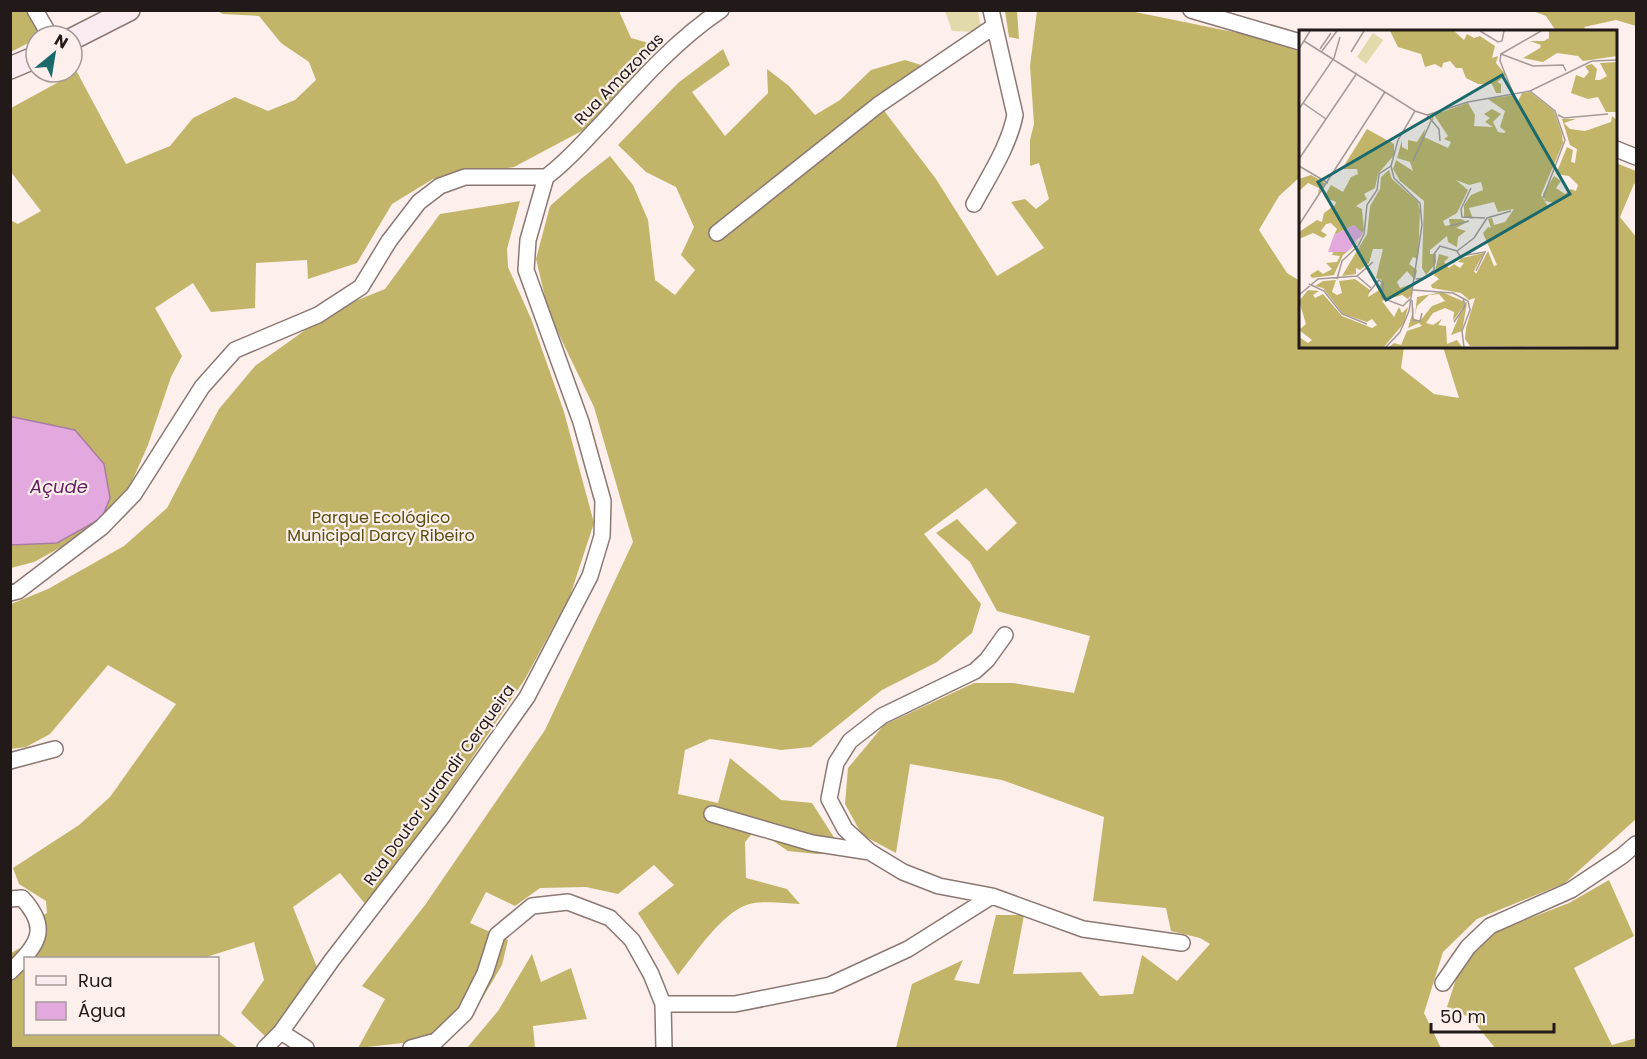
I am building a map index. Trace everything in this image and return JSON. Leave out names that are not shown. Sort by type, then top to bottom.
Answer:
[{"type":"street","points":[[35,10],[43,24]]},
{"type":"street","points":[[84,33],[129,10]]},
{"type":"street","name":"Rua Amazonas","points":[[546,177],[566,163],[651,71],[696,27],[721,10]]},
{"type":"street","points":[[974,204],[1006,143],[1015,115],[993,27],[991,10]]},
{"type":"street","points":[[1191,10],[1299,42]]},
{"type":"street","points":[[717,233],[878,105],[993,27]]},
{"type":"street","points":[[10,69],[24,63]]},
{"type":"street","points":[[1617,149],[1636,157]]},
{"type":"street","points":[[10,593],[18,591],[102,527],[134,494],[202,387],[236,350],[318,315],[361,287],[389,241],[426,196],[440,186],[465,177],[546,177]]},
{"type":"street","name":"Rua Doutor Jurandir Cerqueira","points":[[265,1048],[281,1032],[332,960],[442,817],[527,697],[590,576],[602,536],[603,501],[581,422],[526,270],[528,240],[546,177]]},
{"type":"street","points":[[1005,635],[987,660],[975,671],[882,716],[850,741],[836,763],[829,799],[845,830],[870,852],[903,872],[939,886],[992,896],[1083,929],[1182,943]]},
{"type":"street","points":[[10,761],[55,749]]},
{"type":"street","points":[[712,814],[812,843],[870,852]]},
{"type":"street","points":[[1443,983],[1468,947],[1490,926],[1571,890],[1636,844]]},
{"type":"street","points":[[663,1004],[735,1004],[830,985],[908,949],[992,896]]},
{"type":"street","points":[[10,899],[22,898],[35,912],[39,934],[26,957]]},
{"type":"street","points":[[411,1048],[436,1041],[465,1013],[485,974],[497,935],[532,906],[568,902],[610,918],[632,940],[651,974],[663,1004],[664,1048]]},
{"type":"street","points":[[10,972],[24,959]]},
{"type":"street","points":[[281,1032],[306,1048]]},
{"type":"shaded area","points":[[945,11],[978,11],[982,32],[952,31]]},
{"type":"green space","points":[[11,10],[26,11],[33,24],[24,24],[24,45],[11,52]]},
{"type":"green space","points":[[217,11],[619,11],[631,38],[656,45],[608,117],[514,167],[433,179],[392,204],[357,263],[308,279],[307,260],[256,263],[255,308],[211,312],[193,283],[155,308],[182,356],[171,377],[148,445],[123,502],[76,539],[34,562],[11,568],[11,545],[57,543],[75,430],[11,418],[10,220],[18,224],[41,211],[11,172],[11,108],[55,84],[83,84],[126,164],[170,146],[193,118],[235,97],[268,111],[295,100],[316,80],[309,62],[281,43],[259,16],[223,14]]},
{"type":"green space","points":[[1005,11],[1017,11],[1019,39],[1009,37]]},
{"type":"green space","points":[[1037,11],[1130,11],[1263,38],[1299,52],[1299,178],[1279,196],[1259,230],[1287,273],[1299,280],[1299,348],[1404,348],[1401,368],[1434,394],[1459,398],[1443,348],[1617,348],[1617,163],[1636,171],[1636,183],[1620,217],[1636,237],[1636,819],[1565,883],[1477,919],[1443,952],[1424,1013],[1441,1048],[896,1048],[912,984],[963,960],[954,980],[979,984],[996,915],[1024,915],[1013,974],[1081,972],[1100,996],[1133,994],[1142,955],[1177,981],[1210,944],[1200,938],[1171,931],[1166,908],[1093,901],[1104,817],[1002,780],[910,764],[896,853],[862,835],[845,804],[848,768],[884,725],[974,683],[1013,683],[1074,693],[1090,636],[997,611],[970,562],[936,533],[957,519],[987,551],[1017,523],[986,488],[924,534],[981,604],[972,633],[937,662],[882,690],[811,747],[781,750],[710,739],[685,750],[678,794],[718,803],[730,758],[781,800],[812,803],[844,853],[817,854],[788,851],[756,829],[745,842],[746,878],[787,889],[800,904],[765,902],[743,906],[712,932],[678,975],[638,913],[674,885],[654,865],[618,894],[586,887],[540,888],[515,906],[486,892],[470,923],[508,940],[502,965],[479,1004],[443,1028],[412,1042],[358,1048],[385,999],[362,986],[425,905],[545,730],[633,542],[594,407],[549,314],[536,259],[550,206],[610,156],[633,185],[648,220],[655,280],[675,295],[695,270],[681,255],[694,227],[676,187],[646,172],[618,145],[678,83],[723,49],[730,65],[692,92],[725,136],[768,93],[767,69],[789,86],[815,115],[840,100],[871,70],[905,60],[921,65],[882,108],[936,179],[997,276],[1044,248],[1011,202],[1025,199],[1036,209],[1049,199],[1039,163],[1030,166],[1030,140],[1034,124],[1030,66]]},
{"type":"green space","points":[[1533,11],[1636,11],[1636,26],[1616,20],[1584,27],[1586,30],[1555,30],[1546,16]]},
{"type":"green space","name":"Parque Ecológico Municipal Darcy Ribeiro","points":[[520,201],[507,249],[508,267],[532,321],[564,412],[594,523],[570,596],[525,679],[370,910],[340,873],[293,907],[320,975],[267,1038],[241,1013],[264,980],[254,942],[206,957],[24,957],[24,1035],[219,1034],[238,1048],[11,1048],[11,953],[35,940],[32,921],[47,913],[46,901],[19,884],[13,868],[79,825],[110,797],[176,704],[108,665],[50,734],[26,747],[11,749],[11,604],[48,589],[124,546],[167,508],[219,409],[255,366],[333,310],[385,289],[440,214]]},
{"type":"green space","points":[[1609,880],[1634,936],[1574,968],[1612,1045],[1636,1038],[1636,1048],[1495,1048],[1471,1018],[1447,1007],[1462,960],[1487,935],[1569,903]]},
{"type":"green space","points":[[532,954],[541,982],[571,968],[587,1019],[533,1026],[535,1048],[467,1048],[498,1011]]},
{"type":"water","name":"Açude","points":[[10,418],[75,430],[104,464],[110,498],[102,518],[57,543],[11,545]]}]
